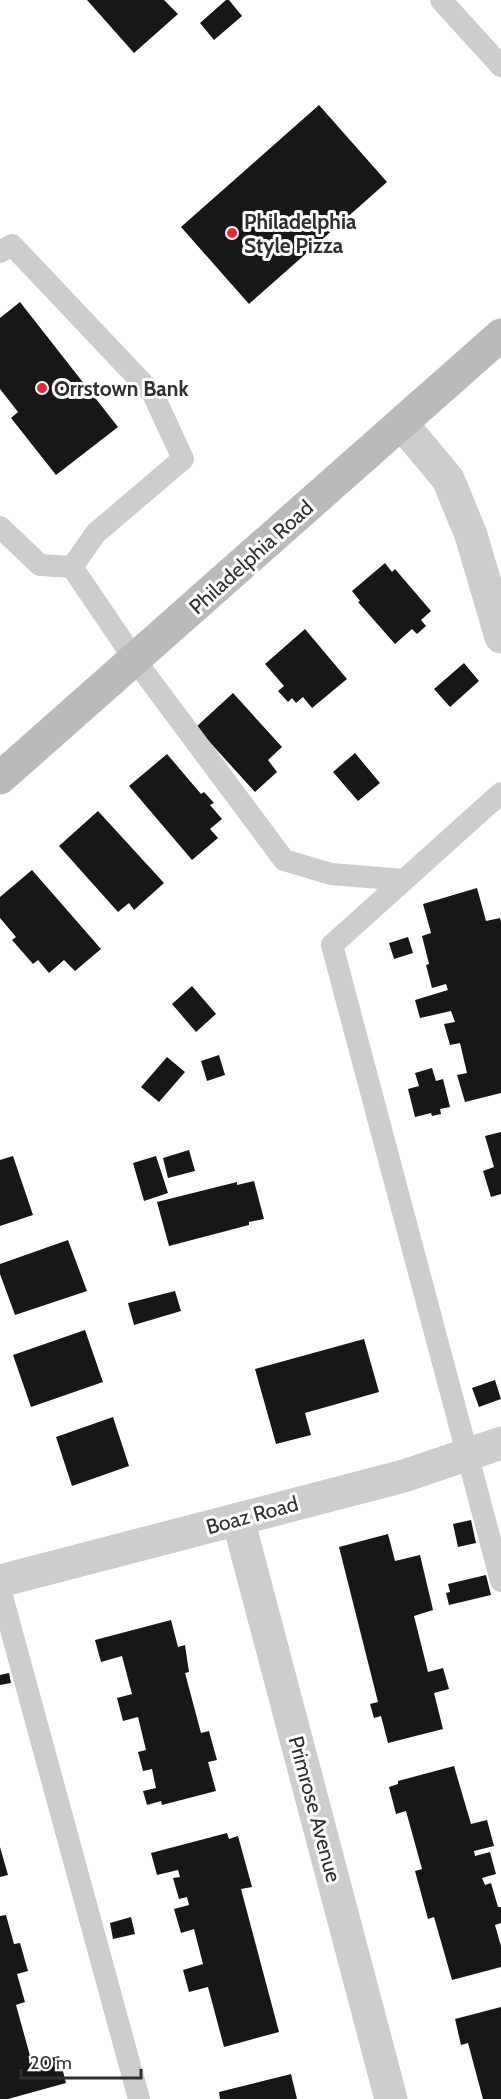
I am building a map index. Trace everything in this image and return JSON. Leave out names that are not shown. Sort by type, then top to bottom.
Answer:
[{"type":"main road","name":"Philadelphia Road","points":[[0,778],[501,335]]},
{"type":"street","points":[[402,424],[448,479],[471,535],[501,637]]},
{"type":"street","name":"Boaz Road","points":[[0,1581],[404,1476],[501,1443]]},
{"type":"street","name":"Primrose Avenue","points":[[238,1519],[391,2099]]},
{"type":"lane","points":[[441,0],[501,66]]},
{"type":"lane","points":[[0,252],[12,244],[153,394],[183,459],[96,533],[72,567]]},
{"type":"lane","points":[[0,527],[39,565],[72,567]]},
{"type":"lane","points":[[72,567],[135,660],[284,860],[331,874],[404,880]]},
{"type":"lane","points":[[501,793],[332,945],[501,1581]]},
{"type":"lane","points":[[0,1589],[139,2099]]},
{"type":"building","points":[[87,0],[164,0],[178,14],[134,53]]},
{"type":"building","points":[[226,0],[229,0],[242,16],[214,40],[200,23]]},
{"type":"building","points":[[319,105],[387,182],[249,304],[181,227]]},
{"type":"building","points":[[20,302],[118,427],[56,475],[11,418],[18,412],[0,389],[0,318]]},
{"type":"building","points":[[385,563],[392,572],[395,569],[431,611],[421,620],[426,626],[417,634],[412,629],[395,644],[358,602],[360,601],[352,591]]},
{"type":"building","points":[[305,629],[347,679],[312,708],[303,697],[296,703],[292,698],[288,702],[278,691],[284,686],[265,664]]},
{"type":"building","points":[[464,663],[479,681],[450,707],[434,689]]},
{"type":"building","points":[[233,693],[282,747],[268,760],[277,772],[255,792],[196,727]]},
{"type":"building","points":[[355,753],[380,783],[358,801],[333,772]]},
{"type":"building","points":[[167,754],[201,794],[204,792],[214,803],[210,805],[222,819],[210,829],[218,838],[192,860],[129,786]]},
{"type":"building","points":[[98,811],[164,883],[134,910],[129,903],[118,912],[59,846]]},
{"type":"building","points":[[32,870],[101,949],[75,971],[64,960],[49,973],[38,960],[33,964],[12,940],[16,937],[0,918],[0,897]]},
{"type":"building","points":[[477,888],[486,921],[500,918],[501,922],[501,1093],[465,1102],[457,1075],[467,1073],[460,1043],[450,1045],[444,1024],[455,1022],[451,1011],[420,1018],[415,1000],[448,990],[446,984],[432,988],[422,936],[431,933],[423,904]]},
{"type":"building","points":[[408,937],[413,953],[394,959],[389,943]]},
{"type":"building","points":[[192,986],[216,1014],[196,1032],[172,1004]]},
{"type":"building","points":[[219,1055],[225,1075],[207,1081],[201,1061]]},
{"type":"building","points":[[167,1057],[185,1072],[159,1102],[141,1087]]},
{"type":"building","points":[[432,1068],[436,1081],[443,1079],[450,1107],[440,1109],[441,1114],[432,1116],[431,1113],[415,1117],[408,1089],[419,1086],[415,1073]]},
{"type":"building","points":[[501,1132],[501,1194],[491,1197],[483,1171],[494,1167],[485,1136]]},
{"type":"building","points":[[189,1150],[195,1171],[168,1178],[163,1158]]},
{"type":"building","points":[[13,1156],[33,1215],[0,1226],[0,1160]]},
{"type":"building","points":[[156,1156],[168,1193],[144,1201],[133,1163]]},
{"type":"building","points":[[254,1181],[264,1219],[169,1246],[157,1202],[237,1182],[237,1185]]},
{"type":"building","points":[[68,1240],[87,1291],[15,1315],[0,1274],[0,1264]]},
{"type":"building","points":[[175,1291],[181,1311],[134,1325],[128,1303]]},
{"type":"building","points":[[85,1330],[103,1382],[31,1407],[13,1355]]},
{"type":"building","points":[[364,1339],[379,1392],[305,1413],[311,1435],[276,1444],[255,1369]]},
{"type":"building","points":[[495,1380],[501,1399],[479,1407],[472,1388]]},
{"type":"building","points":[[113,1417],[129,1466],[72,1486],[56,1437]]},
{"type":"building","points":[[471,1520],[476,1543],[458,1547],[453,1524]]},
{"type":"building","points":[[388,1534],[395,1561],[420,1555],[433,1610],[414,1616],[428,1672],[443,1668],[449,1689],[434,1693],[443,1729],[388,1743],[381,1716],[374,1718],[370,1704],[378,1702],[339,1547]]},
{"type":"building","points":[[486,1575],[491,1595],[449,1605],[446,1593],[450,1592],[448,1584]]},
{"type":"building","points":[[171,1620],[178,1647],[185,1645],[189,1672],[185,1673],[201,1733],[209,1731],[217,1760],[208,1762],[216,1791],[162,1805],[161,1801],[147,1805],[143,1791],[156,1788],[152,1769],[143,1771],[138,1752],[146,1750],[138,1717],[123,1721],[117,1698],[132,1694],[122,1656],[101,1662],[95,1640]]},
{"type":"building","points":[[9,1673],[11,1683],[0,1685],[0,1675]]},
{"type":"building","points":[[454,1766],[471,1824],[487,1820],[494,1846],[474,1851],[475,1856],[490,1852],[496,1874],[482,1878],[485,1885],[491,1883],[498,1907],[501,1907],[501,1923],[495,1925],[501,1946],[501,1967],[452,1980],[434,1917],[428,1919],[415,1871],[422,1869],[406,1811],[396,1814],[389,1787],[398,1784],[398,1781]]},
{"type":"building","points":[[227,1833],[229,1839],[238,1836],[252,1887],[241,1889],[279,2032],[224,2047],[208,1987],[189,1992],[183,1970],[203,1964],[194,1929],[181,1933],[174,1909],[189,1905],[187,1897],[179,1899],[173,1878],[180,1877],[178,1870],[157,1875],[151,1853]]},
{"type":"building","points":[[0,1847],[8,1875],[0,1877]]},
{"type":"building","points":[[6,1915],[14,1944],[20,1943],[28,1971],[17,1974],[25,2002],[16,2005],[32,2063],[59,2056],[66,2083],[8,2099],[0,2099],[0,1916]]},
{"type":"building","points":[[131,1917],[135,1934],[113,1939],[110,1923]]},
{"type":"building","points":[[501,2007],[501,2099],[483,2099],[468,2043],[461,2045],[455,2019]]},
{"type":"building","points":[[291,2074],[297,2099],[220,2099],[219,2092]]},
{"type":"place","name":"Philadelphia Style Pizza","points":[[232,233]]},
{"type":"place","name":"Orrstown Bank","points":[[42,388]]}]
